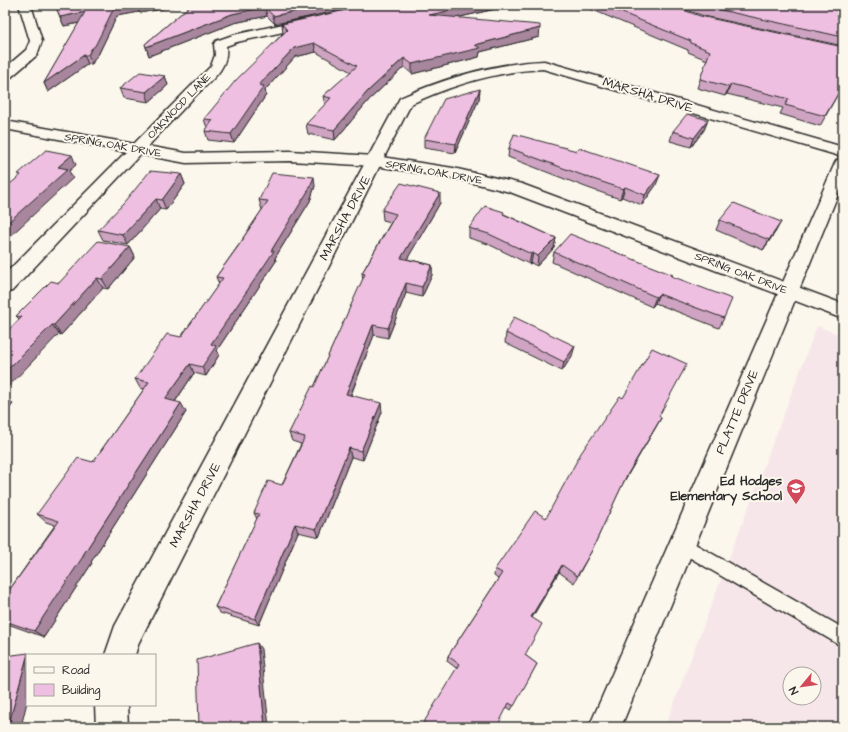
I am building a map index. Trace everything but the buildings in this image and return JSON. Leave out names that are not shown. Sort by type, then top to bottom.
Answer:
[{"type":"street","points":[[5,75],[32,52],[36,41],[30,6]]},
{"type":"street","name":"OAKWOOD LANE","points":[[5,286],[192,91],[217,67],[221,55],[220,44],[233,39],[326,19]]},
{"type":"street","name":"MARSHA DRIVE","points":[[120,654],[126,637],[405,101],[425,92],[487,74],[518,66],[544,65],[843,152]]},
{"type":"street","name":"SPRING OAK DRIVE","points":[[5,125],[186,158],[290,156],[375,161],[453,173],[516,188],[843,312]]},
{"type":"street","name":"PLATTE DRIVE","points":[[605,727],[843,163]]},
{"type":"street","points":[[111,706],[112,727]]},
{"type":"lane","points":[[682,544],[843,638]]},
{"type":"shaded area","name":"Ed Hodges Elementary School","points":[[817,326],[843,336],[843,727],[665,727]]},
{"type":"place","name":"Ed Hodges Elementary School","points":[[796,505]]}]
